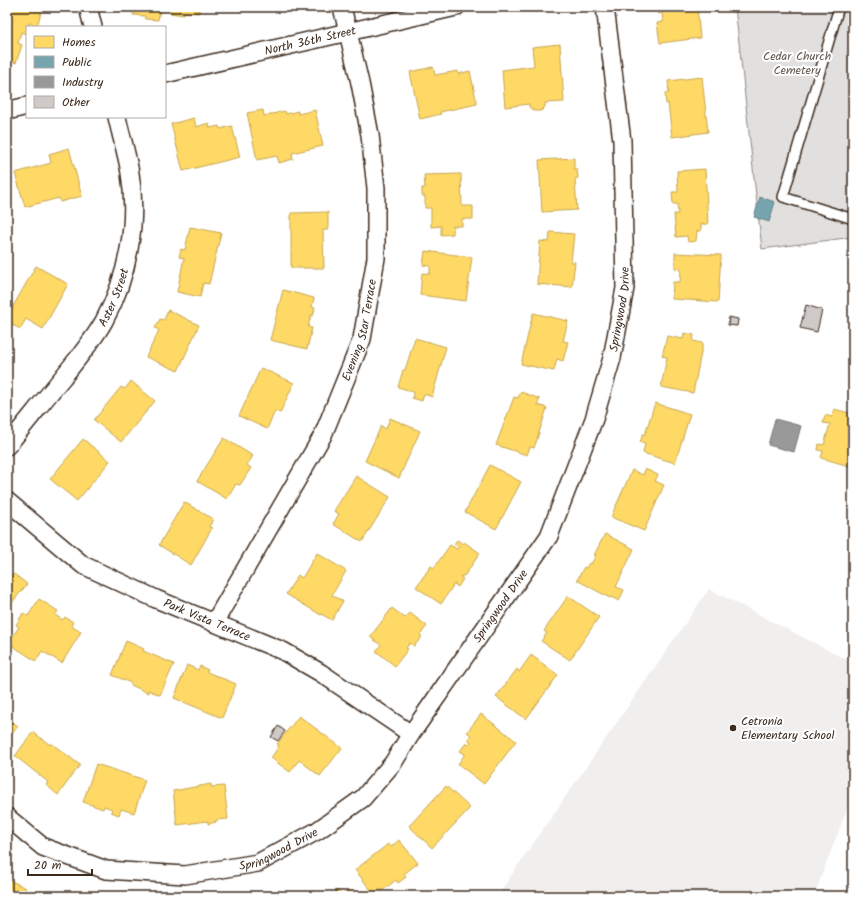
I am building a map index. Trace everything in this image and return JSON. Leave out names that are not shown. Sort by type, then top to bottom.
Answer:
[{"type":"street","points":[[88,7],[93,26]]},
{"type":"street","name":"Evening Star Terrace","points":[[214,623],[323,435],[362,339],[376,258],[376,188],[360,83],[342,7]]},
{"type":"street","name":"North 36th Street","points":[[166,74],[456,7]]},
{"type":"street","name":"Springwood Drive","points":[[7,817],[43,847],[106,870],[185,875],[258,863],[317,831],[363,798],[393,763],[411,734],[549,536],[594,419],[612,358],[625,288],[622,148],[604,7]]},
{"type":"street","points":[[7,111],[26,106]]},
{"type":"street","name":"Aster Street","points":[[7,446],[86,348],[104,321],[125,269],[131,238],[133,206],[130,173],[117,118]]},
{"type":"street","name":"Park Vista Terrace","points":[[7,501],[83,566],[156,599],[283,651],[321,674],[411,734]]},
{"type":"lane","points":[[839,7],[782,196],[853,217]]},
{"type":"shaded area","name":"Cetronia Elementary School","points":[[709,589],[853,663],[853,793],[814,896],[497,896]]},
{"type":"green space","name":"Cedar Church Cemetery","points":[[735,7],[853,7],[853,237],[762,249]]},
{"type":"building: Homes","points":[[7,7],[43,7],[37,26],[29,23],[28,26],[26,26],[25,34],[21,32],[18,43],[22,45],[16,63],[7,60]]},
{"type":"building: Homes","points":[[134,7],[199,7],[199,13],[184,12],[184,15],[170,13],[171,11],[160,10],[158,20],[145,19],[145,16],[133,15]]},
{"type":"building: Homes","points":[[658,7],[697,7],[700,38],[660,43],[657,23],[663,22],[662,13],[658,14]]},
{"type":"building: Homes","points":[[560,44],[564,102],[545,103],[545,107],[541,111],[534,111],[529,107],[529,104],[505,107],[502,70],[534,66],[532,47]]},
{"type":"building: Homes","points":[[433,67],[435,75],[458,71],[458,74],[470,71],[477,104],[440,112],[441,114],[420,119],[410,72]]},
{"type":"building: Homes","points":[[702,77],[708,132],[672,137],[668,103],[666,104],[665,93],[669,93],[668,81]]},
{"type":"building: Homes","points":[[263,110],[264,116],[285,111],[286,114],[298,111],[298,114],[315,110],[323,146],[292,153],[293,159],[279,163],[277,156],[257,160],[247,113]]},
{"type":"building: Homes","points":[[194,118],[196,127],[209,123],[210,128],[219,126],[220,129],[232,126],[240,157],[183,171],[171,124]]},
{"type":"building: Homes","points":[[69,148],[82,196],[60,202],[59,198],[25,207],[15,173],[51,163],[49,154]]},
{"type":"building: Homes","points":[[574,158],[574,169],[577,169],[578,178],[575,179],[577,210],[542,212],[539,160]]},
{"type":"building: Homes","points":[[705,169],[708,224],[701,224],[701,231],[697,231],[696,241],[688,242],[687,236],[676,237],[674,214],[678,214],[677,204],[673,204],[672,192],[678,192],[677,171]]},
{"type":"building: Homes","points":[[461,174],[462,206],[473,206],[473,219],[462,219],[462,226],[453,226],[453,234],[441,235],[441,226],[431,227],[431,208],[425,208],[425,196],[422,196],[422,188],[425,188],[424,175]]},
{"type":"building: Homes","points":[[328,212],[328,230],[323,230],[324,268],[291,268],[291,213]]},
{"type":"building: Homes","points":[[190,227],[221,233],[209,284],[203,283],[200,297],[177,292],[184,258],[179,257],[181,249],[185,250]]},
{"type":"building: Homes","points":[[550,232],[574,234],[571,262],[575,262],[572,287],[537,284],[540,241],[549,242]]},
{"type":"building: Homes","points":[[425,251],[472,257],[466,301],[420,295],[422,273],[430,274],[430,266],[423,265]]},
{"type":"building: Homes","points":[[675,253],[721,255],[718,302],[672,299],[673,282],[680,282],[681,269],[675,268]]},
{"type":"building: Homes","points":[[36,266],[68,284],[43,329],[26,319],[20,329],[7,322],[7,317]]},
{"type":"building: Homes","points":[[283,290],[314,298],[312,307],[315,308],[313,316],[311,315],[308,327],[312,328],[307,349],[270,340]]},
{"type":"building: Homes","points":[[168,310],[199,325],[178,371],[146,357],[159,330],[155,328],[160,319],[164,320]]},
{"type":"building: Homes","points":[[533,313],[568,321],[563,341],[568,342],[563,361],[557,359],[554,371],[521,364]]},
{"type":"building: Homes","points":[[684,333],[694,335],[693,341],[703,343],[693,393],[661,387],[667,357],[662,356],[667,336],[683,339]]},
{"type":"building: Homes","points":[[415,338],[446,347],[432,397],[424,394],[422,401],[412,398],[414,392],[398,387]]},
{"type":"building: Homes","points":[[261,368],[294,383],[280,413],[275,411],[267,429],[239,416]]},
{"type":"building: Homes","points":[[131,381],[155,401],[121,442],[94,420],[121,387],[125,389]]},
{"type":"building: Homes","points":[[521,392],[540,399],[537,405],[547,408],[534,448],[530,447],[527,455],[496,445],[514,397],[518,398]]},
{"type":"building: Homes","points":[[655,403],[690,414],[675,463],[643,453],[645,443],[640,442],[643,434],[645,434]]},
{"type":"building: Homes","points":[[834,409],[853,414],[853,467],[821,458],[823,451],[818,450],[819,444],[824,445],[830,424],[823,423],[825,415],[832,417]]},
{"type":"building: Homes","points":[[390,418],[420,431],[399,478],[365,461],[381,426],[386,429]]},
{"type":"building: Homes","points":[[224,438],[253,456],[247,465],[251,468],[240,485],[236,484],[227,499],[197,481]]},
{"type":"building: Homes","points":[[83,439],[110,461],[77,501],[50,479]]},
{"type":"building: Homes","points":[[490,465],[521,482],[496,529],[465,512]]},
{"type":"building: Homes","points":[[645,469],[658,475],[655,481],[664,485],[644,531],[611,517],[632,470],[643,475]]},
{"type":"building: Homes","points":[[356,476],[390,497],[362,542],[333,524],[339,514],[334,511]]},
{"type":"building: Homes","points":[[184,502],[213,519],[209,527],[212,528],[191,565],[159,545]]},
{"type":"building: Homes","points":[[605,534],[634,549],[616,587],[624,590],[619,601],[611,597],[610,598],[577,580],[584,567],[586,568],[589,563],[591,564]]},
{"type":"building: Homes","points":[[457,540],[463,544],[464,542],[480,553],[465,575],[460,577],[463,579],[458,587],[454,584],[441,604],[416,587],[431,566],[434,568],[450,545],[457,549],[459,547],[454,544]]},
{"type":"building: Homes","points":[[317,553],[346,571],[332,595],[343,601],[332,620],[286,594],[298,575],[302,578]]},
{"type":"building: Homes","points":[[7,571],[12,576],[14,574],[27,584],[7,609]]},
{"type":"building: Homes","points":[[568,596],[599,617],[570,660],[541,641],[547,633],[544,631]]},
{"type":"building: Homes","points":[[39,599],[58,611],[55,615],[63,620],[65,617],[73,622],[71,626],[81,632],[62,663],[42,651],[36,661],[8,643],[19,627],[16,625],[23,613],[28,616]]},
{"type":"building: Homes","points":[[392,608],[405,618],[410,613],[427,626],[420,635],[422,637],[414,646],[410,643],[406,648],[408,649],[395,666],[376,651],[381,645],[370,637]]},
{"type":"building: Homes","points":[[126,641],[144,649],[143,651],[174,664],[160,695],[148,690],[148,693],[131,685],[131,683],[112,675]]},
{"type":"building: Homes","points":[[531,655],[558,675],[526,719],[496,697],[517,669],[519,672]]},
{"type":"building: Homes","points":[[187,665],[198,670],[200,666],[208,670],[207,672],[236,684],[222,718],[174,698]]},
{"type":"building: Homes","points":[[481,714],[516,741],[484,784],[458,764],[465,754],[460,751],[466,743],[468,745],[471,742],[468,739],[471,735],[467,732]]},
{"type":"building: Homes","points":[[299,716],[342,748],[320,776],[299,760],[290,772],[271,758],[279,746],[277,744]]},
{"type":"building: Homes","points":[[7,718],[18,726],[7,740]]},
{"type":"building: Homes","points":[[33,732],[50,745],[51,743],[80,765],[58,795],[46,785],[48,782],[15,756]]},
{"type":"building: Homes","points":[[96,764],[145,780],[134,813],[121,809],[119,815],[111,812],[112,809],[104,806],[103,809],[83,802]]},
{"type":"building: Homes","points":[[211,784],[211,787],[224,786],[228,819],[216,820],[216,822],[208,824],[208,821],[177,825],[173,791]]},
{"type":"building: Homes","points":[[446,786],[470,808],[432,848],[409,826]]},
{"type":"building: Homes","points":[[399,840],[418,863],[404,874],[406,877],[398,883],[396,880],[382,891],[380,889],[374,894],[355,870],[388,844],[391,847]]},
{"type":"building: Homes","points":[[7,879],[26,888],[23,893],[28,896],[7,896]]},
{"type":"building: Homes","points":[[31,890],[43,896],[28,896]]},
{"type":"building: Homes","points":[[338,890],[341,895],[350,890],[353,896],[328,896]]},
{"type":"building: Public","points":[[760,197],[775,202],[769,222],[754,217]]},
{"type":"building: Industry","points":[[775,419],[801,426],[794,452],[768,445]]},
{"type":"building: Other","points":[[806,305],[822,310],[817,332],[800,328]]},
{"type":"building: Other","points":[[729,317],[738,319],[737,326],[728,325]]},
{"type":"building: Other","points":[[278,726],[285,731],[278,741],[271,737]]},
{"type":"place","name":"Cetronia Elementary School","points":[[733,728]]}]
